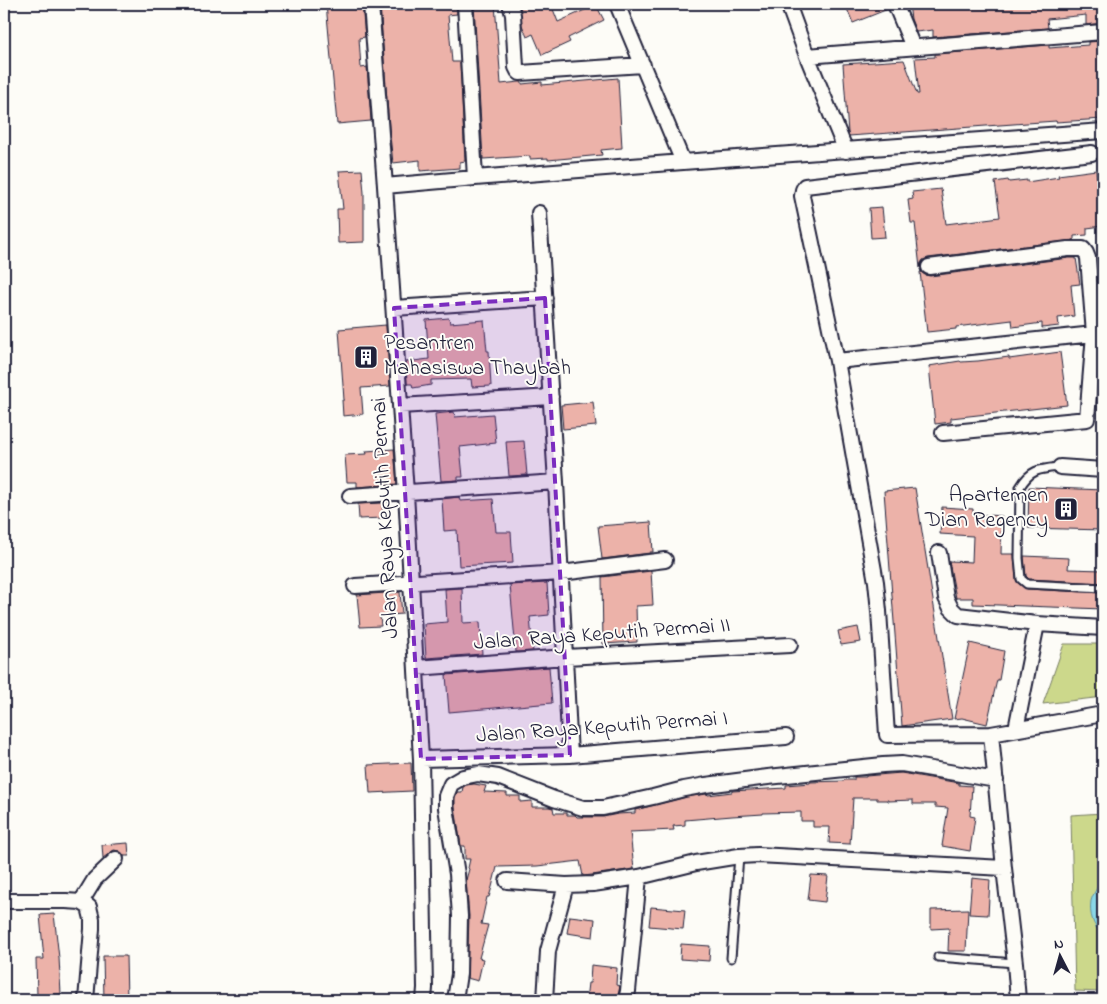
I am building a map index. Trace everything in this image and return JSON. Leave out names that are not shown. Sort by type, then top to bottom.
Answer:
[{"type":"street","name":"Jalan Raya Keputih Permai","points":[[371,4],[394,308],[421,759],[424,1000]]},
{"type":"street","points":[[465,4],[475,178]]},
{"type":"street","points":[[510,4],[513,15],[516,67],[520,73],[643,65]]},
{"type":"street","points":[[616,4],[683,162]]},
{"type":"street","points":[[788,4],[846,151]]},
{"type":"street","points":[[895,4],[912,47]]},
{"type":"street","points":[[807,56],[1103,32]]},
{"type":"street","points":[[385,186],[683,162],[1103,132]]},
{"type":"street","points":[[1092,153],[805,186],[802,196],[837,361],[876,582],[880,610],[886,735],[991,734],[1103,714]]},
{"type":"street","points":[[539,213],[556,482],[570,755]]},
{"type":"street","points":[[929,267],[1083,248],[1088,258],[1094,334],[1087,419],[944,433]]},
{"type":"street","points":[[394,308],[545,298]]},
{"type":"street","points":[[837,361],[1094,334]]},
{"type":"street","points":[[400,406],[551,397]]},
{"type":"street","points":[[1060,467],[1103,470]]},
{"type":"street","points":[[350,496],[556,482]]},
{"type":"street","points":[[939,553],[946,598],[951,608],[958,615],[1037,624],[1103,628]]},
{"type":"street","points":[[355,586],[561,572],[665,560]]},
{"type":"street","points":[[1016,730],[1037,624]]},
{"type":"street","name":"Jalan Raya Keputih Permai II","points":[[416,668],[790,644]]},
{"type":"street","points":[[991,734],[1018,1000]]},
{"type":"street","name":"Jalan Raya Keputih Permai I","points":[[421,759],[570,755],[786,737]]},
{"type":"street","points":[[455,1000],[459,974],[460,916],[457,874],[446,808],[446,796],[451,784],[463,777],[478,774],[498,777],[554,800],[583,808],[603,808],[706,785],[883,765],[902,764],[996,780]]},
{"type":"street","points":[[507,881],[566,885],[593,884],[639,878],[696,863],[738,856],[758,855],[1004,868]]},
{"type":"street","points":[[81,902],[95,879],[116,859]]},
{"type":"street","points":[[626,1000],[639,878]]},
{"type":"street","points":[[545,1000],[548,951],[566,885]]},
{"type":"street","points":[[4,900],[66,900],[81,902],[89,907],[92,929],[86,1000]]},
{"type":"lane","points":[[1060,467],[1039,469],[1026,477],[1020,487],[1019,558],[1022,579],[1027,584],[1103,588]]},
{"type":"lane","points":[[731,958],[738,856]]},
{"type":"lane","points":[[938,957],[1015,963]]},
{"type":"highlighted area","points":[[545,298],[570,755],[421,759],[394,308]]},
{"type":"green space","points":[[1064,644],[1103,644],[1103,697],[1043,704]]},
{"type":"green space","points":[[1103,813],[1103,992],[1075,991],[1071,815]]},
{"type":"water","points":[[1103,884],[1103,935],[1094,924],[1091,915],[1091,901],[1098,886]]},
{"type":"building","points":[[326,4],[362,4],[365,37],[359,38],[361,68],[367,67],[371,121],[337,124]]},
{"type":"building","points":[[380,4],[456,4],[457,14],[448,15],[452,62],[460,62],[465,161],[460,162],[460,168],[420,171],[420,160],[393,163]]},
{"type":"building","points":[[474,4],[495,4],[501,84],[542,82],[542,85],[618,78],[622,148],[601,150],[602,155],[548,160],[548,158],[530,159],[530,156],[483,159]]},
{"type":"building","points":[[521,4],[551,4],[558,22],[596,5],[604,20],[568,38],[570,42],[542,55],[533,34],[527,37],[522,25]]},
{"type":"building","points":[[845,4],[886,4],[888,9],[853,23]]},
{"type":"building","points":[[909,4],[1103,4],[1103,23],[1086,25],[1086,15],[1047,19],[1048,28],[933,37],[933,30],[916,32],[911,19]]},
{"type":"building","points":[[1103,41],[1103,119],[849,136],[843,64],[904,60],[917,94],[919,94],[915,58],[935,57],[935,54],[1049,45],[1049,48],[1088,45],[1088,42]]},
{"type":"building","points":[[362,170],[364,242],[338,243],[337,209],[343,209],[339,171]]},
{"type":"building","points":[[1096,170],[1102,226],[1087,228],[1087,235],[1074,236],[1074,240],[928,258],[923,260],[920,268],[915,223],[911,223],[908,200],[913,199],[912,192],[941,189],[946,224],[1000,217],[995,182],[1027,180],[1027,182],[1059,177],[1058,175]]},
{"type":"building","points":[[882,207],[885,237],[871,238],[869,208]]},
{"type":"building","points":[[1076,258],[1080,284],[1071,285],[1074,316],[1058,318],[1059,326],[1042,328],[1042,323],[1013,327],[1012,320],[927,332],[920,269],[922,273],[930,276]]},
{"type":"building","points":[[449,318],[450,323],[484,320],[487,351],[489,351],[491,386],[472,387],[471,379],[431,380],[431,385],[413,388],[412,384],[407,384],[406,362],[429,359],[426,320]]},
{"type":"building","name":"Pesantren Mahasiswa Thaybah","points":[[386,325],[390,386],[361,388],[363,414],[343,416],[342,400],[344,400],[339,329]]},
{"type":"building","points":[[1060,352],[1067,405],[951,418],[951,422],[935,424],[929,366],[960,361],[1009,357],[1009,359]]},
{"type":"building","points":[[593,402],[596,426],[563,429],[561,405]]},
{"type":"building","points":[[454,412],[455,417],[493,414],[496,443],[460,447],[463,477],[458,477],[458,480],[441,481],[435,414]]},
{"type":"building","points":[[524,441],[527,475],[509,476],[506,442]]},
{"type":"building","points":[[394,449],[397,484],[357,487],[357,482],[347,482],[345,455],[367,454],[366,451]]},
{"type":"building","name":"Apartemen Dian Regency","points":[[1029,487],[1103,490],[1103,530],[1028,528]]},
{"type":"building","points":[[915,488],[952,719],[902,726],[884,491]]},
{"type":"building","points":[[459,497],[460,501],[493,499],[496,532],[511,532],[513,563],[459,566],[457,530],[444,531],[442,499]]},
{"type":"building","points":[[382,503],[383,518],[359,519],[358,504]]},
{"type":"building","points":[[942,507],[973,509],[973,514],[1002,516],[1001,554],[1014,554],[1016,580],[1018,583],[1027,589],[1103,593],[1103,609],[973,604],[973,598],[956,598],[949,561],[972,562],[973,536],[940,534]]},
{"type":"building","points":[[651,522],[653,552],[602,559],[598,526]]},
{"type":"building","points":[[1024,556],[1069,558],[1068,569],[1103,570],[1103,583],[1029,579],[1026,576]]},
{"type":"building","points":[[651,571],[653,605],[636,606],[637,642],[603,644],[602,577]]},
{"type":"building","points":[[547,583],[549,615],[530,617],[533,651],[516,652],[510,585]]},
{"type":"building","points":[[462,588],[463,623],[480,622],[482,654],[426,658],[424,624],[447,622],[445,589]]},
{"type":"building","points":[[400,592],[402,614],[380,616],[381,626],[360,627],[357,595]]},
{"type":"building","points":[[858,627],[861,642],[841,645],[838,631]]},
{"type":"building","points":[[970,643],[1004,651],[999,680],[997,680],[987,724],[962,718],[954,719]]},
{"type":"building","points":[[549,667],[552,703],[449,712],[446,675]]},
{"type":"building","points":[[411,763],[412,791],[370,793],[368,765]]},
{"type":"building","points":[[901,773],[972,786],[970,816],[975,817],[970,851],[942,846],[948,808],[935,807],[935,804],[913,804],[913,800],[888,801],[877,800],[877,798],[853,798],[850,844],[829,843],[830,827],[813,827],[813,821],[801,821],[801,812],[763,813],[685,820],[685,825],[673,826],[674,830],[630,832],[634,869],[583,876],[580,861],[537,866],[497,867],[489,897],[487,897],[481,924],[488,925],[479,958],[483,959],[478,981],[467,978],[469,916],[466,880],[470,859],[465,859],[465,846],[461,846],[455,807],[457,792],[462,792],[463,787],[466,785],[486,786],[484,792],[507,793],[507,796],[520,796],[520,802],[532,801],[532,807],[553,808],[554,813],[567,813],[567,815],[575,815],[577,817],[603,817],[635,813],[635,810],[686,797],[732,791],[786,788],[786,785],[854,780],[854,777]]},
{"type":"building","points":[[128,843],[129,856],[124,856],[119,851],[114,850],[103,858],[102,845]]},
{"type":"building","points":[[811,875],[828,876],[825,902],[808,900]]},
{"type":"building","points":[[972,878],[990,880],[988,915],[969,914]]},
{"type":"building","points":[[651,907],[685,910],[683,929],[649,926]]},
{"type":"building","points":[[968,909],[966,951],[948,951],[949,928],[931,929],[931,910]]},
{"type":"building","points":[[54,914],[61,994],[37,995],[36,959],[44,959],[40,915]]},
{"type":"building","points":[[570,916],[595,919],[593,937],[567,933]]},
{"type":"building","points":[[681,944],[710,946],[709,961],[680,959]]},
{"type":"building","points":[[103,956],[126,956],[127,1000],[104,1000]]},
{"type":"building","points":[[591,965],[617,968],[616,985],[620,986],[617,1000],[586,1000],[588,983],[590,983]]},
{"type":"place","name":"Pesantren Mahasiswa Thaybah","points":[[366,357]]},
{"type":"place","name":"Apartemen Dian Regency","points":[[1066,509]]}]
